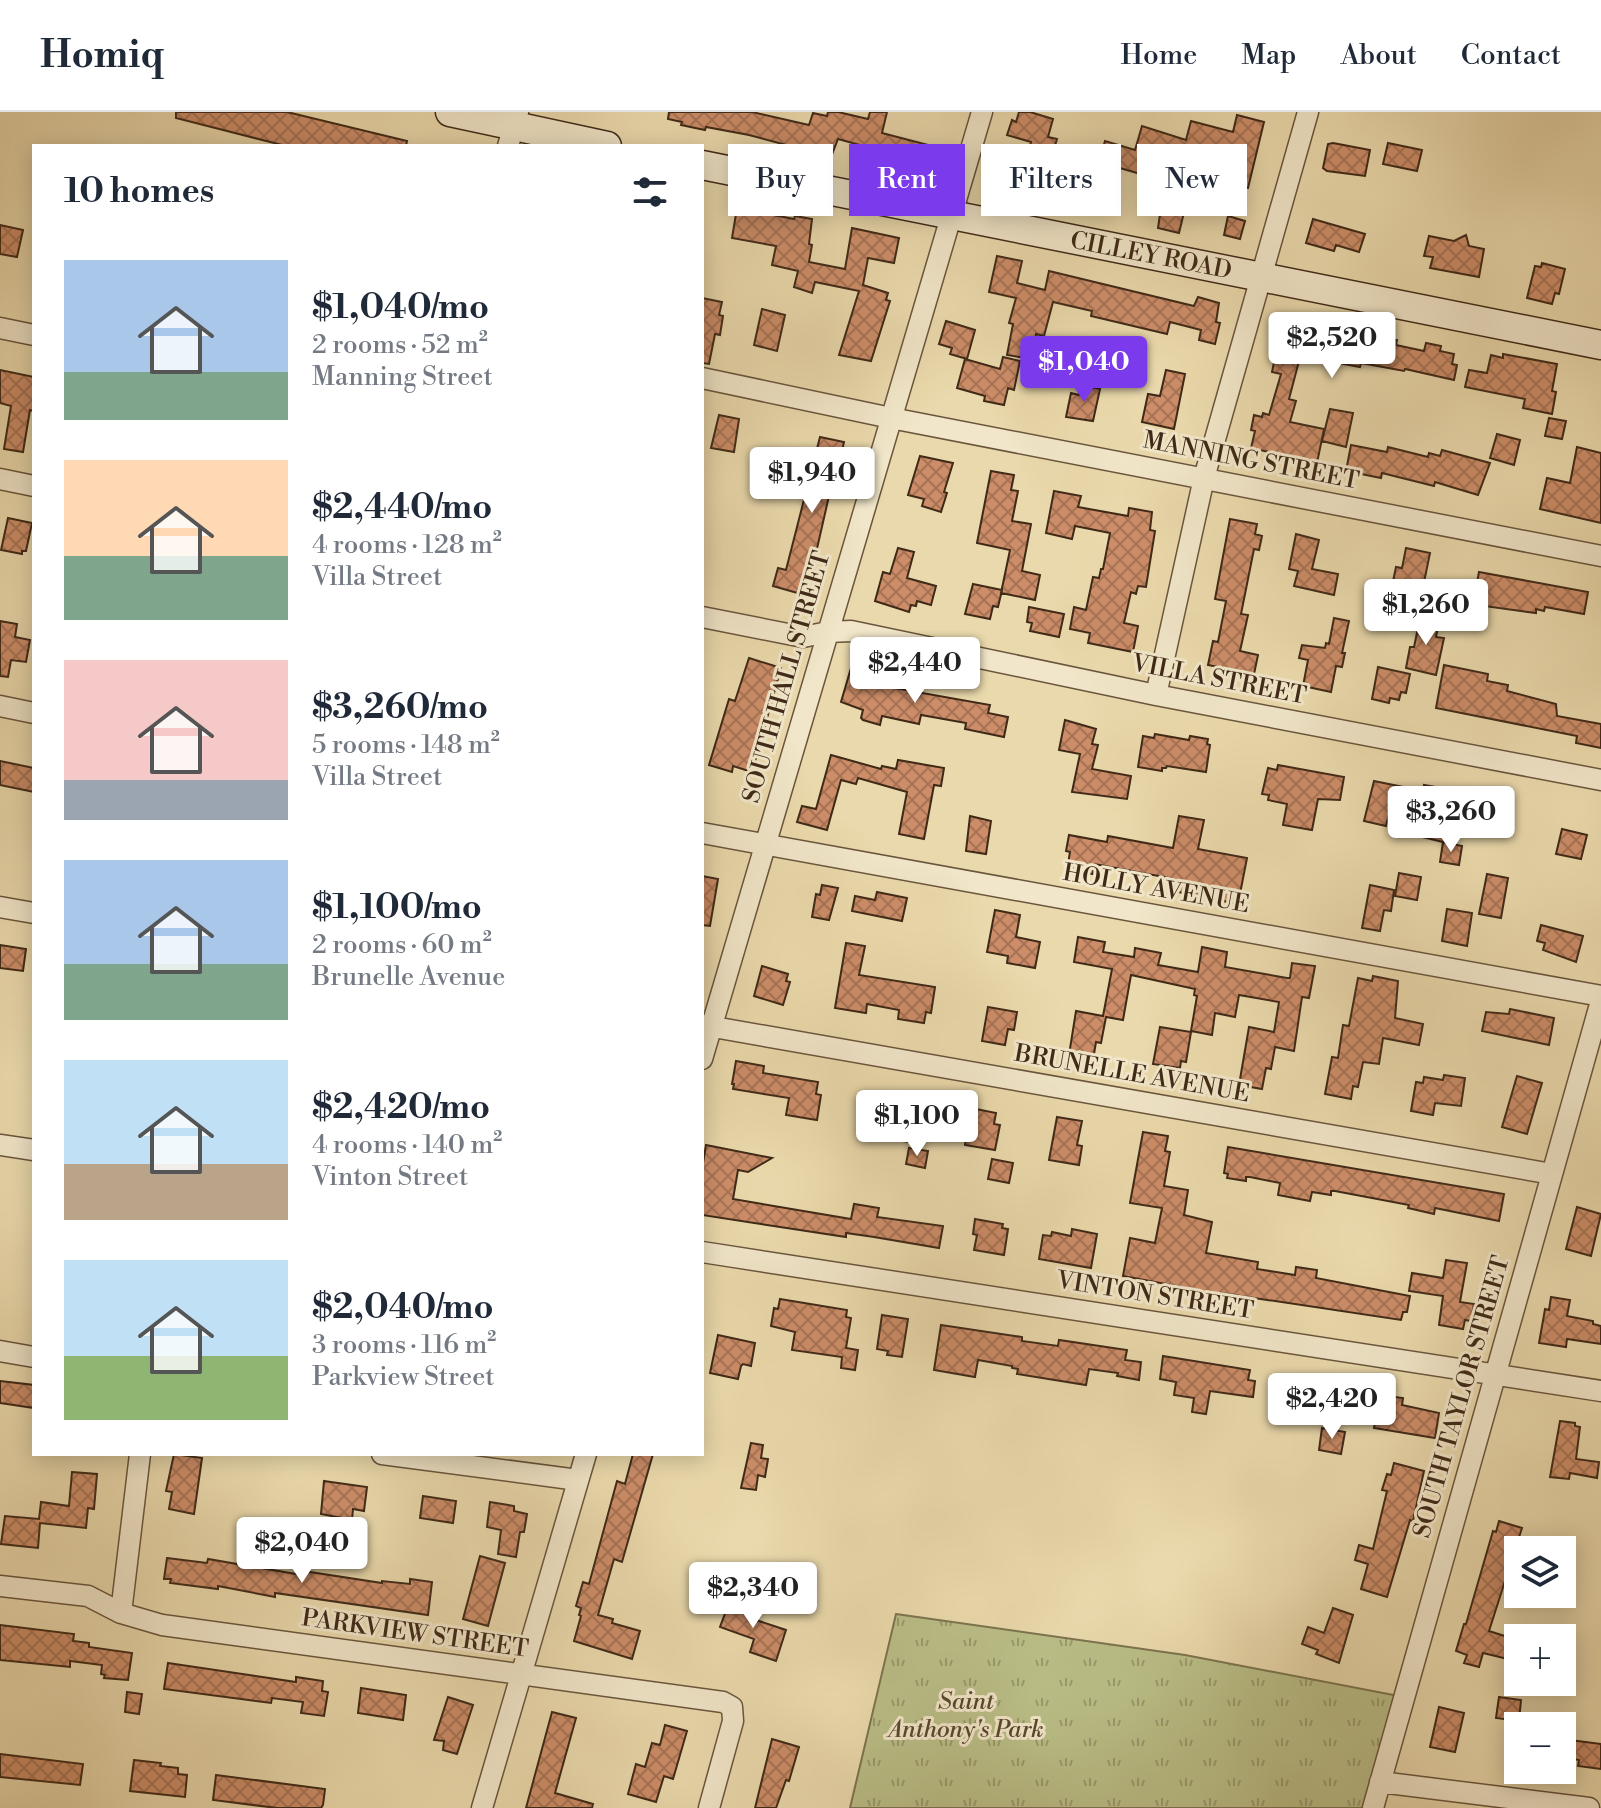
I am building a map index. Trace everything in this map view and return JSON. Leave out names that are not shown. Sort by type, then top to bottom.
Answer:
[{"type":"street","points":[[450,112],[597,144]]},
{"type":"street","name":"SOUTH HALL STREET","points":[[965,167],[982,112]]},
{"type":"street","points":[[1156,695],[1204,478],[1308,112]]},
{"type":"street","name":"CILLEY ROAD","points":[[704,165],[849,195]]},
{"type":"street","name":"SOUTH HALL STREET","points":[[704,1046],[707,1026],[765,844],[950,216]]},
{"type":"street","name":"CILLEY ROAD","points":[[950,216],[1601,345]]},
{"type":"street","points":[[0,328],[32,335]]},
{"type":"street","name":"MANNING STREET","points":[[704,378],[891,418],[1601,556]]},
{"type":"street","points":[[0,479],[32,486]]},
{"type":"street","name":"VILLA STREET","points":[[704,617],[803,637],[851,631],[1156,695],[1601,780]]},
{"type":"street","points":[[0,706],[32,713]]},
{"type":"street","name":"HOLLY AVENUE","points":[[704,833],[1601,999]]},
{"type":"street","points":[[0,907],[32,913]]},
{"type":"street","name":"SOUTH TAYLOR STREET","points":[[1373,1808],[1601,999]]},
{"type":"street","name":"BRUNELLE AVENUE","points":[[707,1026],[1552,1174]]},
{"type":"street","points":[[0,1145],[32,1150]]},
{"type":"street","name":"VINTON STREET","points":[[704,1252],[1601,1391]]},
{"type":"street","points":[[0,1351],[32,1357]]},
{"type":"street","points":[[121,1613],[140,1456]]},
{"type":"street","points":[[397,1456],[578,1480]]},
{"type":"street","points":[[482,1808],[585,1456]]},
{"type":"street","name":"PARKVIEW STREET","points":[[0,1586],[88,1596],[121,1613],[162,1625],[697,1696],[723,1702],[732,1707],[733,1721],[709,1808]]},
{"type":"street","points":[[1380,1782],[1589,1808]]},
{"type":"green space","name":"Saint Anthony's Park","points":[[896,1614],[1185,1655],[1404,1697],[1373,1808],[850,1808]]},
{"type":"building","points":[[176,112],[287,112],[407,141],[406,144],[278,144],[176,118]]},
{"type":"building","points":[[669,112],[752,112],[809,125],[813,113],[827,116],[828,112],[838,112],[868,119],[870,112],[887,112],[882,133],[924,144],[856,144],[838,139],[833,152],[833,144],[783,144],[749,135],[681,125],[682,122],[668,119]]},
{"type":"building","points":[[1019,112],[1053,119],[1048,137],[1057,139],[1056,144],[1030,144],[1007,135],[1012,120],[1016,122]]},
{"type":"building","points":[[1237,115],[1264,122],[1248,188],[1247,144],[1137,144],[1137,173],[1121,168],[1121,146],[1135,150],[1142,126],[1186,140],[1191,121],[1233,132]]},
{"type":"building","points":[[1388,143],[1422,150],[1417,171],[1383,164]]},
{"type":"building","points":[[1328,144],[1370,150],[1365,176],[1323,168]]},
{"type":"building","points":[[736,216],[812,219],[809,262],[845,269],[852,228],[899,238],[894,263],[868,258],[863,285],[888,293],[886,300],[890,301],[871,361],[839,355],[859,291],[815,282],[812,293],[794,287],[798,271],[772,265],[776,246],[732,238]]},
{"type":"building","points":[[1160,216],[1183,216],[1179,233],[1158,228]]},
{"type":"building","points":[[1228,216],[1245,221],[1240,239],[1224,235]]},
{"type":"building","points":[[1313,219],[1365,234],[1359,252],[1336,245],[1334,251],[1306,243]]},
{"type":"building","points":[[0,225],[23,230],[17,257],[0,254]]},
{"type":"building","points":[[1466,235],[1469,246],[1484,249],[1479,277],[1430,268],[1433,257],[1424,256],[1429,236],[1454,241]]},
{"type":"building","points":[[997,256],[1022,261],[1017,283],[1045,290],[1049,271],[1194,306],[1198,297],[1219,303],[1216,322],[1220,323],[1215,344],[1199,340],[1201,330],[1170,322],[1167,334],[1091,316],[1092,311],[1053,302],[1044,336],[1036,334],[1031,359],[1007,355],[1013,324],[1009,323],[1016,298],[989,292]]},
{"type":"building","points":[[1542,263],[1565,269],[1559,294],[1555,293],[1552,304],[1527,298],[1535,266],[1541,267]]},
{"type":"building","points":[[704,298],[722,302],[720,335],[715,334],[709,364],[704,363]]},
{"type":"building","points":[[762,309],[785,315],[777,351],[754,345]]},
{"type":"building","points":[[1283,319],[1308,325],[1306,333],[1337,340],[1340,326],[1349,326],[1390,336],[1389,339],[1397,340],[1396,345],[1424,351],[1426,343],[1441,346],[1440,351],[1454,354],[1452,364],[1457,365],[1454,380],[1405,369],[1333,362],[1335,352],[1303,346],[1289,399],[1296,401],[1290,422],[1324,429],[1317,463],[1251,448],[1255,431],[1251,430],[1254,415],[1269,415],[1281,374],[1272,372]]},
{"type":"building","points":[[946,321],[975,330],[967,359],[950,354],[952,348],[939,344]]},
{"type":"building","points":[[1503,354],[1557,364],[1552,414],[1523,408],[1525,399],[1465,387],[1469,370],[1487,373],[1491,355],[1503,358]]},
{"type":"building","points":[[1003,357],[1020,361],[1014,390],[1008,388],[1004,405],[984,401],[985,396],[957,388],[965,359],[1000,369]]},
{"type":"building","points":[[1108,358],[1134,363],[1128,386],[1103,381]]},
{"type":"building","points":[[0,370],[32,377],[32,410],[23,452],[4,449],[11,406],[0,403]]},
{"type":"building","points":[[1166,370],[1185,374],[1174,429],[1142,422],[1148,394],[1160,396]]},
{"type":"building","points":[[1081,385],[1100,389],[1093,421],[1066,417],[1071,393],[1079,395]]},
{"type":"building","points":[[1330,409],[1353,413],[1346,447],[1322,441]]},
{"type":"building","points":[[719,415],[739,419],[734,452],[711,448]]},
{"type":"building","points":[[1549,418],[1566,421],[1562,439],[1545,436]]},
{"type":"building","points":[[1497,434],[1520,440],[1514,465],[1490,458]]},
{"type":"building","points":[[820,437],[844,442],[832,497],[829,496],[816,553],[813,552],[801,594],[773,586],[778,568],[786,570]]},
{"type":"building","points":[[1351,445],[1387,452],[1388,447],[1428,457],[1429,453],[1440,456],[1442,450],[1490,463],[1478,495],[1435,482],[1434,486],[1382,473],[1381,478],[1346,471]]},
{"type":"building","points":[[1577,447],[1601,453],[1601,523],[1540,509],[1547,478],[1570,483]]},
{"type":"building","points":[[920,456],[953,463],[941,512],[922,506],[924,499],[908,495]]},
{"type":"building","points":[[991,471],[1014,475],[1011,490],[1018,491],[1012,521],[1031,524],[1022,571],[1040,575],[1035,600],[1001,593],[1010,550],[977,543]]},
{"type":"building","points":[[1054,491],[1081,496],[1078,507],[1128,516],[1129,508],[1152,512],[1150,530],[1155,531],[1146,587],[1138,586],[1136,594],[1131,592],[1124,623],[1138,626],[1133,652],[1088,643],[1090,633],[1070,629],[1074,607],[1086,610],[1093,577],[1099,578],[1103,569],[1110,533],[1075,526],[1072,539],[1046,533]]},
{"type":"building","points":[[8,518],[32,523],[26,551],[22,554],[1,550]]},
{"type":"building","points":[[1230,519],[1257,524],[1255,534],[1262,536],[1259,550],[1254,549],[1241,614],[1248,615],[1240,651],[1258,655],[1254,674],[1208,665],[1213,641],[1218,642],[1226,601],[1215,599]]},
{"type":"building","points":[[1296,534],[1319,540],[1312,569],[1338,574],[1334,595],[1294,586],[1298,571],[1289,569]]},
{"type":"building","points":[[898,548],[914,552],[907,578],[936,586],[931,605],[917,601],[916,606],[911,605],[909,612],[875,601],[883,572],[890,574]]},
{"type":"building","points":[[1406,548],[1430,553],[1422,592],[1392,586],[1396,567],[1402,568]]},
{"type":"building","points":[[1479,572],[1588,592],[1584,614],[1545,607],[1544,611],[1536,609],[1536,613],[1484,606],[1485,600],[1474,598]]},
{"type":"building","points":[[973,584],[1002,590],[998,607],[993,606],[990,619],[965,614]]},
{"type":"building","points":[[1029,607],[1064,614],[1059,637],[1030,631],[1032,623],[1027,622]]},
{"type":"building","points":[[1421,614],[1440,617],[1436,637],[1444,638],[1436,675],[1406,668]]},
{"type":"building","points":[[1334,618],[1349,621],[1342,667],[1336,666],[1331,692],[1303,686],[1308,660],[1299,658],[1302,645],[1325,648],[1326,643],[1329,644]]},
{"type":"building","points":[[0,621],[17,624],[15,637],[30,640],[26,662],[11,660],[8,677],[0,676]]},
{"type":"building","points":[[749,658],[781,668],[752,772],[733,766],[732,772],[709,765],[729,699],[735,701]]},
{"type":"building","points":[[1444,665],[1488,674],[1487,681],[1508,685],[1507,691],[1556,704],[1557,716],[1601,724],[1601,748],[1576,743],[1577,736],[1436,708]]},
{"type":"building","points":[[1378,667],[1410,674],[1406,693],[1401,692],[1399,700],[1390,698],[1389,703],[1372,699]]},
{"type":"building","points":[[851,668],[893,680],[894,688],[990,705],[988,713],[1008,717],[1004,737],[965,729],[966,723],[921,715],[919,724],[882,716],[880,725],[863,720],[863,710],[841,702]]},
{"type":"building","points":[[1065,720],[1096,729],[1092,744],[1098,745],[1092,769],[1131,776],[1127,799],[1072,792],[1080,754],[1059,750]]},
{"type":"building","points":[[1155,734],[1189,740],[1190,736],[1208,739],[1206,772],[1167,766],[1162,771],[1138,767],[1143,736],[1154,738]]},
{"type":"building","points":[[831,755],[881,769],[882,766],[896,769],[898,760],[944,768],[941,786],[934,785],[924,839],[899,834],[907,792],[858,778],[856,784],[841,780],[827,830],[797,822],[802,806],[816,809]]},
{"type":"building","points":[[0,761],[32,768],[32,792],[0,785]]},
{"type":"building","points":[[1278,765],[1344,777],[1340,800],[1318,799],[1312,830],[1283,825],[1287,804],[1268,800],[1269,795],[1262,794],[1268,768],[1277,770]]},
{"type":"building","points":[[1374,781],[1423,791],[1424,785],[1452,790],[1447,843],[1414,835],[1418,816],[1390,810],[1386,826],[1364,821]]},
{"type":"building","points":[[970,816],[991,821],[986,854],[966,851]]},
{"type":"building","points":[[1179,816],[1204,820],[1198,849],[1247,858],[1238,904],[1173,891],[1175,879],[1094,864],[1093,874],[1067,870],[1069,835],[1107,842],[1108,836],[1173,848]]},
{"type":"building","points":[[1562,829],[1587,835],[1581,859],[1556,854]]},
{"type":"building","points":[[1443,842],[1462,846],[1459,865],[1440,862]]},
{"type":"building","points":[[1399,873],[1421,877],[1417,900],[1395,896]]},
{"type":"building","points":[[1487,874],[1508,878],[1501,918],[1479,914]]},
{"type":"building","points":[[704,876],[718,879],[710,926],[704,925]]},
{"type":"building","points":[[822,885],[838,888],[829,920],[812,917],[816,894],[820,895]]},
{"type":"building","points":[[1370,885],[1394,890],[1391,911],[1384,910],[1380,931],[1362,928]]},
{"type":"building","points":[[877,892],[907,898],[902,921],[852,911],[855,896],[875,900]]},
{"type":"building","points":[[1447,909],[1472,913],[1467,946],[1442,941]]},
{"type":"building","points":[[995,910],[1020,915],[1016,937],[1040,942],[1035,968],[1007,963],[1008,956],[987,952]]},
{"type":"building","points":[[1541,925],[1583,936],[1576,962],[1543,950],[1545,943],[1537,941]]},
{"type":"building","points":[[1078,937],[1105,942],[1103,952],[1134,957],[1135,948],[1161,953],[1158,965],[1198,972],[1202,947],[1227,952],[1225,967],[1287,978],[1290,978],[1292,963],[1315,966],[1309,998],[1302,997],[1294,1051],[1275,1047],[1271,1069],[1266,1068],[1262,1089],[1239,1085],[1249,1027],[1274,1032],[1279,1002],[1239,995],[1235,1017],[1215,1013],[1212,1035],[1191,1031],[1197,996],[1194,995],[1195,989],[1131,975],[1123,1020],[1106,1017],[1101,1043],[1096,1042],[1093,1060],[1069,1055],[1076,1011],[1103,1016],[1112,969],[1074,962]]},
{"type":"building","points":[[846,943],[865,946],[859,975],[935,987],[931,1013],[926,1012],[924,1023],[898,1019],[899,1010],[867,1004],[866,1013],[835,1008]]},
{"type":"building","points":[[0,945],[26,949],[23,971],[0,968]]},
{"type":"building","points":[[762,966],[788,974],[786,981],[790,982],[783,1005],[754,996]]},
{"type":"building","points":[[1373,976],[1398,981],[1395,1018],[1423,1024],[1419,1045],[1383,1038],[1379,1064],[1363,1062],[1358,1087],[1353,1086],[1351,1099],[1325,1094],[1332,1057],[1338,1058],[1343,1025],[1349,1026],[1358,978],[1372,981]]},
{"type":"building","points":[[988,1007],[1017,1012],[1014,1030],[1008,1029],[1005,1045],[982,1041]]},
{"type":"building","points":[[1510,1009],[1554,1018],[1549,1045],[1482,1031],[1486,1012],[1509,1014]]},
{"type":"building","points":[[1160,1027],[1191,1032],[1186,1062],[1181,1061],[1180,1068],[1153,1064]]},
{"type":"building","points":[[736,1061],[764,1066],[763,1073],[818,1082],[816,1094],[821,1095],[817,1120],[786,1115],[789,1098],[733,1089]]},
{"type":"building","points":[[1444,1075],[1465,1078],[1461,1106],[1435,1103],[1433,1115],[1411,1111],[1416,1082],[1423,1083],[1424,1077],[1443,1080]]},
{"type":"building","points":[[1517,1076],[1542,1083],[1527,1134],[1502,1127]]},
{"type":"building","points":[[885,1093],[911,1097],[908,1115],[913,1115],[909,1142],[878,1137]]},
{"type":"building","points":[[971,1108],[996,1113],[994,1124],[1000,1125],[995,1150],[965,1145]]},
{"type":"building","points":[[1057,1117],[1082,1121],[1077,1145],[1082,1146],[1079,1165],[1049,1160]]},
{"type":"building","points":[[1143,1132],[1168,1136],[1165,1151],[1170,1152],[1164,1186],[1188,1190],[1184,1215],[1212,1222],[1206,1253],[1258,1262],[1257,1269],[1295,1275],[1296,1267],[1317,1270],[1316,1278],[1410,1296],[1407,1312],[1403,1312],[1401,1320],[1221,1293],[1181,1290],[1182,1287],[1123,1276],[1130,1238],[1155,1243],[1162,1208],[1130,1203]]},
{"type":"building","points":[[706,1145],[772,1158],[748,1172],[738,1170],[733,1199],[851,1219],[854,1204],[879,1208],[877,1217],[943,1226],[939,1248],[704,1215]]},
{"type":"building","points":[[1228,1147],[1504,1194],[1499,1221],[1435,1208],[1434,1214],[1408,1208],[1409,1205],[1335,1191],[1331,1191],[1331,1195],[1312,1192],[1310,1201],[1278,1195],[1280,1183],[1250,1177],[1246,1177],[1246,1181],[1227,1178],[1228,1174],[1224,1173]]},
{"type":"building","points":[[909,1148],[928,1151],[925,1168],[906,1164]]},
{"type":"building","points":[[992,1159],[1013,1163],[1009,1183],[988,1179]]},
{"type":"building","points":[[1577,1207],[1601,1214],[1591,1256],[1566,1249]]},
{"type":"building","points":[[975,1219],[1003,1224],[1002,1228],[1008,1229],[1004,1255],[974,1250],[977,1235],[973,1234]]},
{"type":"building","points":[[1072,1229],[1097,1234],[1091,1268],[1039,1259],[1043,1235],[1051,1236],[1052,1232],[1071,1236]]},
{"type":"building","points":[[1446,1260],[1467,1263],[1460,1302],[1474,1304],[1471,1321],[1465,1320],[1463,1329],[1439,1325],[1443,1296],[1409,1291],[1412,1273],[1443,1278]]},
{"type":"building","points":[[1551,1297],[1570,1300],[1567,1316],[1593,1321],[1593,1324],[1601,1326],[1601,1344],[1567,1339],[1566,1347],[1539,1343],[1545,1309],[1549,1310]]},
{"type":"building","points":[[780,1299],[847,1310],[846,1317],[851,1318],[846,1348],[858,1350],[855,1370],[841,1368],[842,1357],[792,1350],[795,1332],[771,1326],[774,1308],[778,1309]]},
{"type":"building","points":[[882,1315],[908,1319],[902,1357],[887,1355],[888,1351],[877,1349]]},
{"type":"building","points":[[941,1325],[1022,1337],[1022,1341],[1058,1346],[1059,1340],[1127,1350],[1125,1360],[1141,1362],[1139,1380],[1089,1369],[1086,1385],[1017,1374],[1018,1369],[1012,1366],[978,1360],[975,1377],[934,1370]]},
{"type":"building","points":[[718,1335],[755,1343],[751,1366],[741,1366],[738,1379],[710,1373]]},
{"type":"building","points":[[1163,1356],[1250,1370],[1248,1380],[1255,1381],[1253,1397],[1210,1391],[1206,1414],[1192,1412],[1194,1398],[1174,1395],[1176,1382],[1160,1379]]},
{"type":"building","points":[[1297,1378],[1320,1382],[1314,1416],[1291,1412]]},
{"type":"building","points":[[0,1381],[32,1385],[32,1408],[0,1403]]},
{"type":"building","points":[[1380,1395],[1403,1398],[1402,1405],[1439,1413],[1435,1438],[1374,1428]]},
{"type":"building","points":[[1560,1421],[1580,1427],[1576,1459],[1599,1462],[1597,1478],[1570,1473],[1569,1479],[1550,1477]]},
{"type":"building","points":[[1322,1428],[1345,1432],[1341,1454],[1319,1450]]},
{"type":"building","points":[[751,1443],[763,1445],[761,1458],[768,1459],[765,1477],[758,1475],[756,1490],[741,1488]]},
{"type":"building","points":[[174,1456],[202,1458],[194,1514],[169,1509],[172,1492],[166,1491]]},
{"type":"building","points":[[632,1456],[652,1456],[622,1562],[614,1559],[598,1615],[613,1619],[612,1623],[640,1631],[632,1659],[574,1641],[581,1616],[581,1608],[576,1606],[583,1582],[589,1584],[617,1481],[625,1484]]},
{"type":"building","points":[[1394,1463],[1424,1471],[1413,1521],[1410,1520],[1387,1597],[1361,1589],[1368,1564],[1355,1560],[1359,1545],[1373,1549],[1387,1491],[1382,1490]]},
{"type":"building","points":[[72,1472],[97,1474],[94,1509],[88,1508],[86,1528],[40,1523],[38,1548],[1,1544],[5,1516],[39,1519],[41,1502],[69,1506]]},
{"type":"building","points":[[324,1481],[367,1487],[364,1511],[353,1509],[352,1520],[321,1514]]},
{"type":"building","points":[[423,1496],[456,1501],[453,1523],[420,1518]]},
{"type":"building","points":[[490,1502],[514,1506],[514,1511],[527,1514],[516,1557],[498,1554],[501,1530],[487,1527]]},
{"type":"building","points":[[1499,1521],[1522,1528],[1519,1536],[1504,1536],[1504,1584],[1489,1631],[1504,1636],[1504,1658],[1483,1653],[1479,1667],[1464,1663],[1467,1655],[1456,1651],[1493,1531],[1496,1532]]},
{"type":"building","points":[[480,1556],[505,1563],[488,1626],[463,1619]]},
{"type":"building","points":[[167,1558],[207,1563],[208,1559],[302,1575],[303,1571],[382,1583],[410,1584],[410,1579],[432,1582],[428,1615],[275,1593],[275,1597],[218,1586],[218,1589],[170,1583],[171,1579],[164,1579]]},
{"type":"building","points":[[732,1595],[747,1601],[743,1612],[751,1615],[750,1618],[786,1630],[776,1661],[750,1652],[754,1639],[720,1627]]},
{"type":"building","points":[[1333,1608],[1353,1615],[1339,1663],[1316,1654],[1318,1650],[1302,1644],[1308,1627],[1324,1633]]},
{"type":"building","points":[[0,1625],[74,1634],[73,1641],[89,1643],[89,1647],[132,1653],[128,1680],[104,1678],[102,1665],[70,1661],[70,1667],[0,1660]]},
{"type":"building","points":[[168,1663],[296,1682],[296,1677],[323,1681],[322,1691],[328,1692],[324,1716],[301,1713],[303,1702],[272,1698],[271,1703],[164,1689]]},
{"type":"building","points":[[361,1688],[406,1695],[403,1720],[358,1713]]},
{"type":"building","points":[[127,1692],[142,1694],[139,1714],[125,1712]]},
{"type":"building","points":[[448,1697],[473,1705],[457,1754],[443,1750],[444,1741],[434,1740]]},
{"type":"building","points":[[1499,1697],[1521,1700],[1520,1712],[1504,1712],[1504,1719],[1496,1718]]},
{"type":"building","points":[[1439,1707],[1464,1713],[1455,1752],[1430,1747]]},
{"type":"building","points":[[552,1712],[576,1718],[555,1793],[593,1804],[592,1808],[526,1808]]},
{"type":"building","points":[[665,1725],[687,1731],[673,1779],[664,1776],[656,1802],[628,1794],[636,1764],[645,1767],[652,1743],[660,1745]]},
{"type":"building","points":[[772,1739],[799,1747],[789,1781],[786,1780],[776,1808],[755,1808]]},
{"type":"building","points":[[1576,1741],[1601,1744],[1601,1769],[1578,1766],[1579,1760],[1576,1759]]},
{"type":"building","points":[[0,1754],[83,1764],[80,1785],[0,1777]]},
{"type":"building","points":[[134,1760],[178,1768],[178,1774],[187,1775],[185,1797],[130,1791]]},
{"type":"building","points":[[216,1775],[325,1789],[323,1805],[321,1808],[277,1808],[213,1800]]}]
